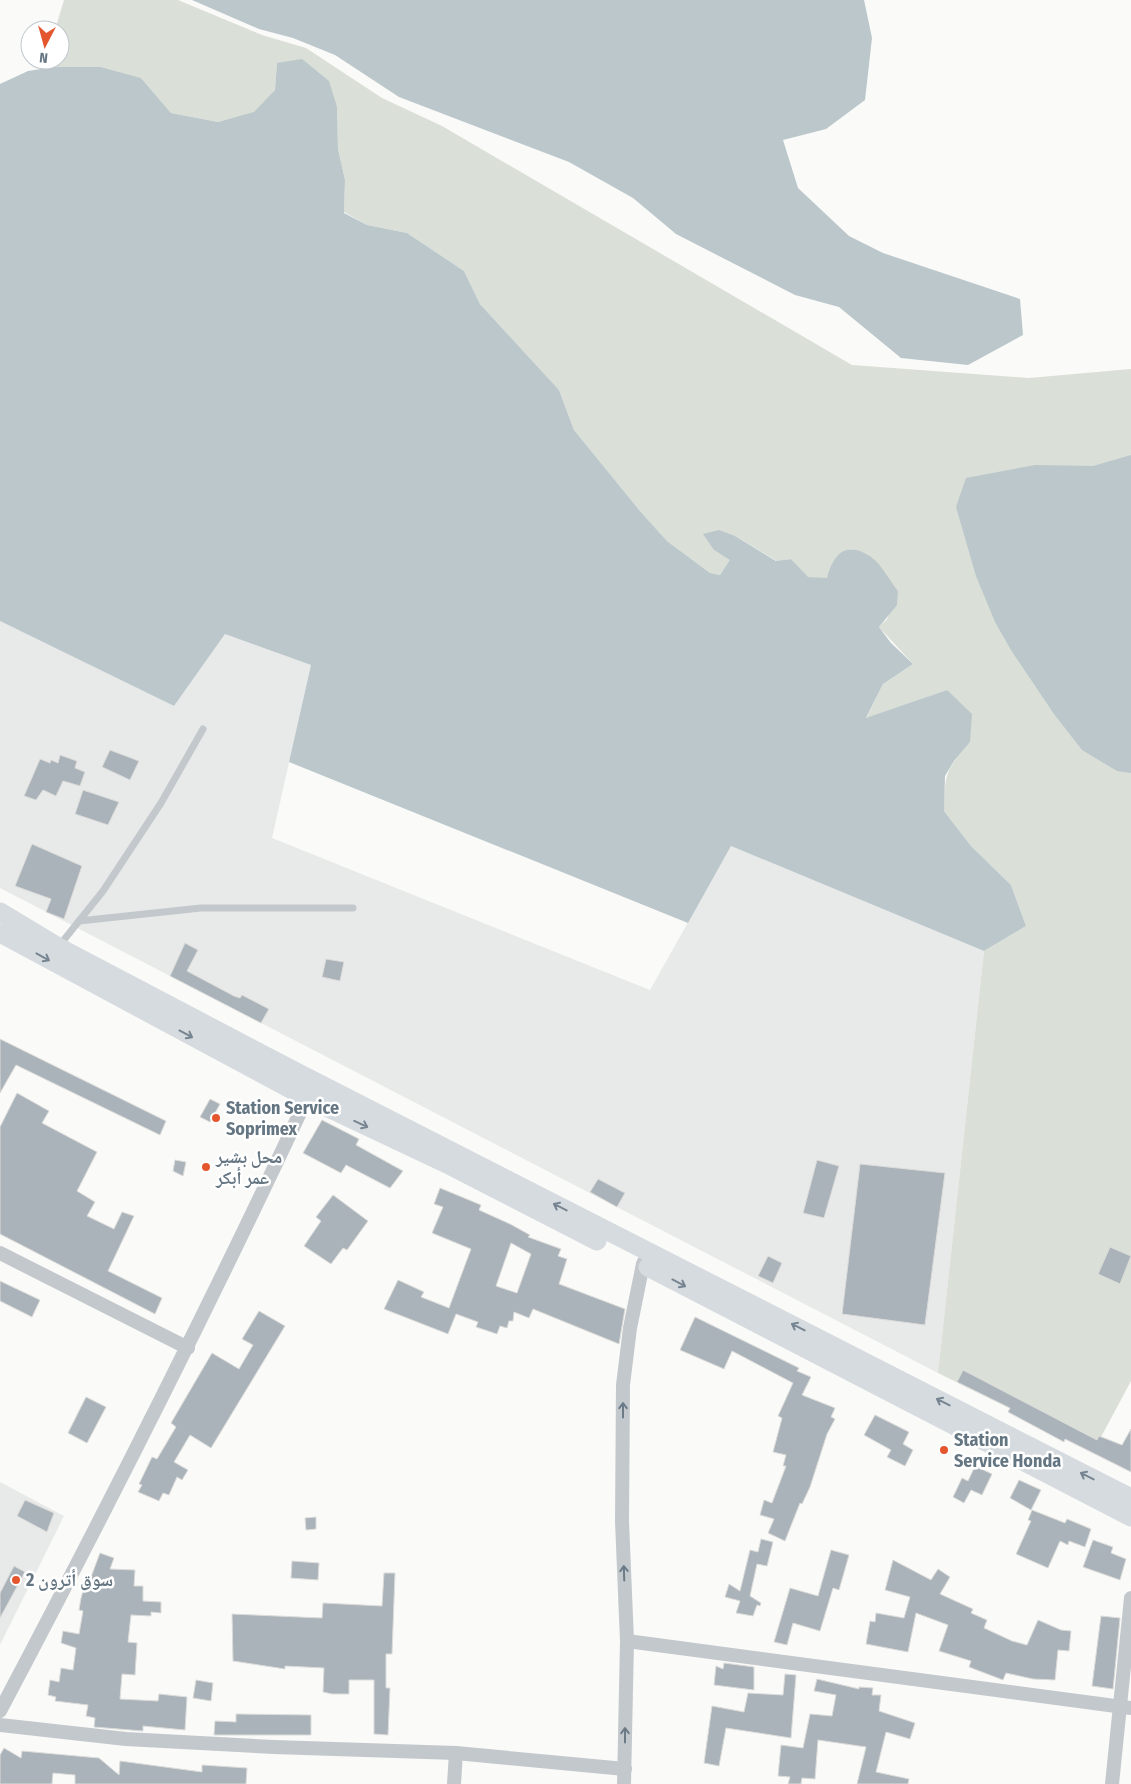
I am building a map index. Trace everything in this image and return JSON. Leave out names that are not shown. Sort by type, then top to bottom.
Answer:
[{"type":"main road","points":[[0,912],[58,947],[1131,1517]]},
{"type":"main road","points":[[0,933],[307,1098],[646,1258],[1131,1498]]},
{"type":"street","points":[[0,1710],[188,1348],[307,1098]]},
{"type":"street","points":[[0,1253],[188,1348]]},
{"type":"street","points":[[624,1784],[627,1641],[622,1521],[623,1385],[630,1328],[646,1258]]},
{"type":"street","points":[[1112,1784],[1126,1708],[1131,1598]]},
{"type":"street","points":[[627,1641],[1126,1708]]},
{"type":"street","points":[[0,1725],[136,1740],[456,1753],[625,1769]]},
{"type":"street","points":[[454,1784],[456,1753]]},
{"type":"lane","points":[[58,947],[103,891],[161,804],[203,729]]},
{"type":"lane","points":[[79,921],[201,908],[352,908]]},
{"type":"shaded area","points":[[64,0],[178,0],[262,35],[306,48],[382,98],[442,126],[852,365],[1029,378],[1131,369],[1131,1381],[1094,1450],[938,1373],[984,951],[1026,926],[1011,885],[971,846],[944,811],[948,773],[970,742],[947,690],[866,719],[883,684],[913,664],[879,627],[887,619],[898,591],[886,577],[852,549],[846,550],[835,559],[827,579],[807,577],[791,559],[777,561],[735,536],[714,550],[731,560],[720,575],[710,573],[667,541],[574,430],[559,390],[480,304],[464,271],[407,233],[367,225],[344,212],[345,180],[338,149],[337,107],[277,63],[275,90],[254,113],[218,122],[171,113],[141,78],[70,69],[70,20],[58,20]]},
{"type":"shaded area","points":[[192,0],[864,0],[872,38],[865,100],[826,129],[783,140],[798,188],[849,236],[883,253],[1020,299],[1023,335],[968,365],[901,358],[839,307],[795,295],[676,234],[633,198],[569,162],[399,97],[335,55],[293,38],[259,29]]},
{"type":"shaded area","points":[[302,59],[329,81],[337,107],[338,149],[345,180],[344,213],[367,225],[407,233],[464,271],[480,304],[559,390],[574,430],[667,541],[710,573],[720,575],[730,560],[714,550],[703,534],[719,530],[735,536],[776,561],[791,559],[808,577],[827,578],[837,556],[848,550],[862,552],[878,564],[898,591],[897,605],[879,627],[891,643],[913,664],[883,684],[866,718],[947,690],[972,714],[970,742],[954,761],[945,776],[944,811],[971,846],[1011,885],[1026,926],[984,951],[731,846],[688,923],[289,762],[311,665],[225,634],[174,706],[0,621],[0,84],[28,71],[70,70],[70,67],[100,67],[141,78],[171,113],[218,122],[254,112],[275,90],[277,63]]},
{"type":"shaded area","points":[[1131,455],[1131,773],[1117,771],[1082,750],[1054,714],[1011,650],[995,622],[976,576],[956,507],[966,478],[1035,465],[1093,466]]},
{"type":"shaded area","points":[[0,621],[174,706],[225,634],[311,665],[272,838],[650,990],[731,846],[984,951],[938,1373],[0,888]]},
{"type":"shaded area","name":"سوق أترون 2","points":[[0,1482],[64,1516],[0,1645]]},
{"type":"building","points":[[110,750],[139,761],[130,780],[102,767]]},
{"type":"building","points":[[60,755],[77,761],[75,768],[85,772],[80,786],[63,781],[56,796],[43,790],[36,800],[24,796],[40,759],[50,763],[51,760],[58,763]]},
{"type":"building","points":[[83,790],[119,802],[108,825],[75,814]]},
{"type":"building","points":[[32,844],[82,866],[64,919],[46,912],[51,899],[15,886]]},
{"type":"building","points":[[185,943],[198,950],[187,971],[234,996],[240,998],[242,995],[269,1009],[261,1023],[170,976]]},
{"type":"building","points":[[326,959],[344,962],[340,981],[322,977]]},
{"type":"building","points":[[0,1039],[166,1121],[160,1135],[16,1065],[0,1093]]},
{"type":"building","points":[[17,1093],[49,1111],[42,1123],[97,1152],[77,1191],[95,1202],[87,1216],[114,1229],[122,1212],[134,1216],[108,1271],[162,1298],[155,1314],[0,1234],[0,1127]]},
{"type":"building","points":[[210,1099],[220,1104],[210,1122],[200,1117]]},
{"type":"building","points":[[322,1120],[359,1139],[356,1145],[403,1171],[390,1188],[346,1165],[341,1173],[303,1153]]},
{"type":"building","points":[[175,1160],[186,1162],[183,1176],[173,1171]]},
{"type":"building","points":[[817,1160],[839,1166],[824,1218],[803,1213]]},
{"type":"building","points":[[860,1164],[945,1173],[925,1325],[842,1314]]},
{"type":"building","points":[[598,1179],[625,1193],[617,1207],[590,1192]]},
{"type":"building","points":[[440,1188],[481,1205],[479,1210],[530,1235],[528,1237],[561,1249],[558,1256],[567,1259],[559,1284],[625,1309],[619,1344],[533,1309],[529,1318],[514,1312],[513,1321],[509,1321],[507,1328],[500,1326],[497,1334],[476,1327],[478,1322],[456,1314],[448,1334],[384,1309],[398,1280],[424,1292],[421,1297],[449,1308],[471,1249],[432,1233],[443,1207],[434,1204]],"holes":[[[511,1243],[531,1254],[517,1293],[496,1286]]]},
{"type":"building","points":[[333,1195],[368,1221],[347,1250],[343,1248],[331,1264],[304,1246],[321,1221],[316,1217]]},
{"type":"building","points":[[1110,1247],[1131,1256],[1120,1284],[1098,1274]]},
{"type":"building","points":[[768,1256],[782,1263],[773,1283],[758,1276]]},
{"type":"building","points":[[0,1281],[40,1300],[32,1317],[0,1301]]},
{"type":"building","points":[[259,1311],[285,1326],[211,1448],[190,1435],[174,1462],[188,1470],[182,1480],[177,1477],[169,1495],[163,1493],[159,1501],[138,1492],[142,1485],[139,1484],[152,1457],[157,1459],[176,1427],[171,1423],[212,1353],[239,1369],[253,1345],[242,1339]]},
{"type":"building","points":[[695,1317],[799,1368],[797,1371],[811,1377],[802,1395],[835,1408],[831,1417],[835,1419],[827,1434],[810,1487],[802,1504],[800,1503],[785,1541],[768,1533],[774,1519],[760,1515],[764,1500],[772,1503],[786,1466],[783,1466],[786,1455],[773,1452],[782,1418],[778,1416],[793,1383],[732,1351],[724,1369],[680,1350]]},
{"type":"building","points":[[963,1370],[1097,1440],[1099,1436],[1122,1445],[1131,1429],[1131,1472],[1065,1439],[1064,1442],[1008,1412],[1010,1408],[957,1382]]},
{"type":"building","points":[[86,1397],[106,1407],[87,1443],[68,1433]]},
{"type":"building","points":[[875,1415],[909,1432],[903,1444],[913,1450],[905,1466],[887,1457],[891,1450],[864,1435]]},
{"type":"building","points":[[975,1466],[992,1474],[982,1495],[971,1490],[964,1503],[953,1497],[962,1478],[968,1481]]},
{"type":"building","points":[[1019,1480],[1041,1490],[1031,1510],[1010,1498]]},
{"type":"building","points":[[25,1500],[54,1513],[47,1532],[17,1516]]},
{"type":"building","points":[[1032,1510],[1065,1523],[1067,1519],[1091,1529],[1085,1547],[1069,1541],[1068,1545],[1060,1541],[1048,1568],[1016,1554],[1031,1521],[1028,1520]]},
{"type":"building","points":[[316,1517],[316,1529],[306,1530],[305,1518]]},
{"type":"building","points":[[761,1539],[773,1542],[767,1566],[757,1564],[750,1596],[761,1603],[760,1606],[757,1605],[753,1616],[736,1613],[740,1601],[725,1597],[729,1584],[740,1591],[750,1550],[758,1552]]},
{"type":"building","points":[[1093,1540],[1113,1547],[1111,1553],[1126,1559],[1120,1580],[1083,1567]]},
{"type":"building","points":[[831,1550],[849,1555],[839,1590],[833,1588],[820,1631],[793,1623],[787,1645],[774,1642],[790,1588],[818,1596]]},
{"type":"building","points":[[100,1553],[114,1558],[110,1569],[135,1570],[134,1586],[143,1586],[143,1601],[161,1602],[161,1613],[151,1612],[151,1616],[131,1615],[128,1642],[137,1643],[135,1675],[122,1674],[120,1699],[158,1701],[159,1694],[187,1697],[185,1730],[143,1726],[143,1731],[94,1727],[95,1718],[86,1716],[88,1705],[55,1701],[56,1697],[48,1695],[50,1680],[59,1682],[61,1668],[73,1670],[76,1648],[61,1643],[63,1631],[79,1634],[83,1611],[79,1610],[81,1598],[85,1584],[88,1585]]},
{"type":"building","points":[[893,1560],[931,1580],[938,1569],[950,1577],[940,1594],[973,1609],[971,1613],[987,1620],[984,1628],[1012,1641],[1027,1645],[1038,1620],[1061,1630],[1071,1631],[1069,1651],[1058,1650],[1055,1680],[1033,1679],[1006,1673],[1003,1680],[969,1667],[971,1661],[939,1651],[948,1625],[916,1613],[908,1652],[866,1644],[870,1621],[875,1622],[876,1613],[904,1618],[910,1597],[885,1590]]},
{"type":"building","points":[[292,1561],[319,1563],[318,1580],[291,1578]]},
{"type":"building","points":[[14,1566],[25,1572],[0,1618],[0,1593]]},
{"type":"building","points":[[384,1573],[395,1573],[392,1654],[386,1654],[386,1688],[390,1688],[388,1735],[374,1734],[374,1680],[349,1680],[349,1694],[332,1694],[323,1692],[324,1668],[285,1666],[285,1669],[233,1661],[232,1614],[322,1618],[323,1603],[382,1606]]},
{"type":"building","points":[[1101,1616],[1120,1618],[1113,1689],[1092,1686]]},
{"type":"building","points":[[724,1663],[754,1667],[754,1690],[714,1685],[716,1666],[723,1669]]},
{"type":"building","points":[[785,1674],[796,1675],[791,1738],[726,1728],[719,1766],[704,1763],[712,1706],[744,1712],[748,1693],[783,1695]]},
{"type":"building","points":[[817,1679],[859,1689],[859,1687],[873,1688],[872,1695],[881,1695],[879,1711],[915,1723],[910,1739],[886,1732],[876,1772],[909,1779],[908,1784],[857,1784],[866,1747],[818,1740],[815,1779],[802,1778],[801,1784],[788,1784],[790,1777],[778,1776],[781,1745],[803,1748],[810,1714],[832,1716],[836,1695],[814,1691]]},
{"type":"building","points":[[196,1680],[213,1683],[211,1701],[193,1698]]},
{"type":"building","points":[[236,1714],[311,1715],[311,1735],[214,1735],[215,1721],[236,1722]]},
{"type":"building","points":[[4,1748],[21,1758],[22,1751],[99,1758],[119,1775],[120,1761],[202,1772],[202,1765],[247,1768],[246,1784],[75,1784],[75,1775],[53,1773],[52,1784],[0,1784],[0,1755]]},
{"type":"place","name":"Station Service Soprimex","points":[[216,1118]]},
{"type":"place","name":"محل بشير عمر أبكر","points":[[206,1167]]},
{"type":"place","name":"Station Service Honda","points":[[944,1450]]},
{"type":"place","name":"سوق أترون 2","points":[[16,1580]]}]
